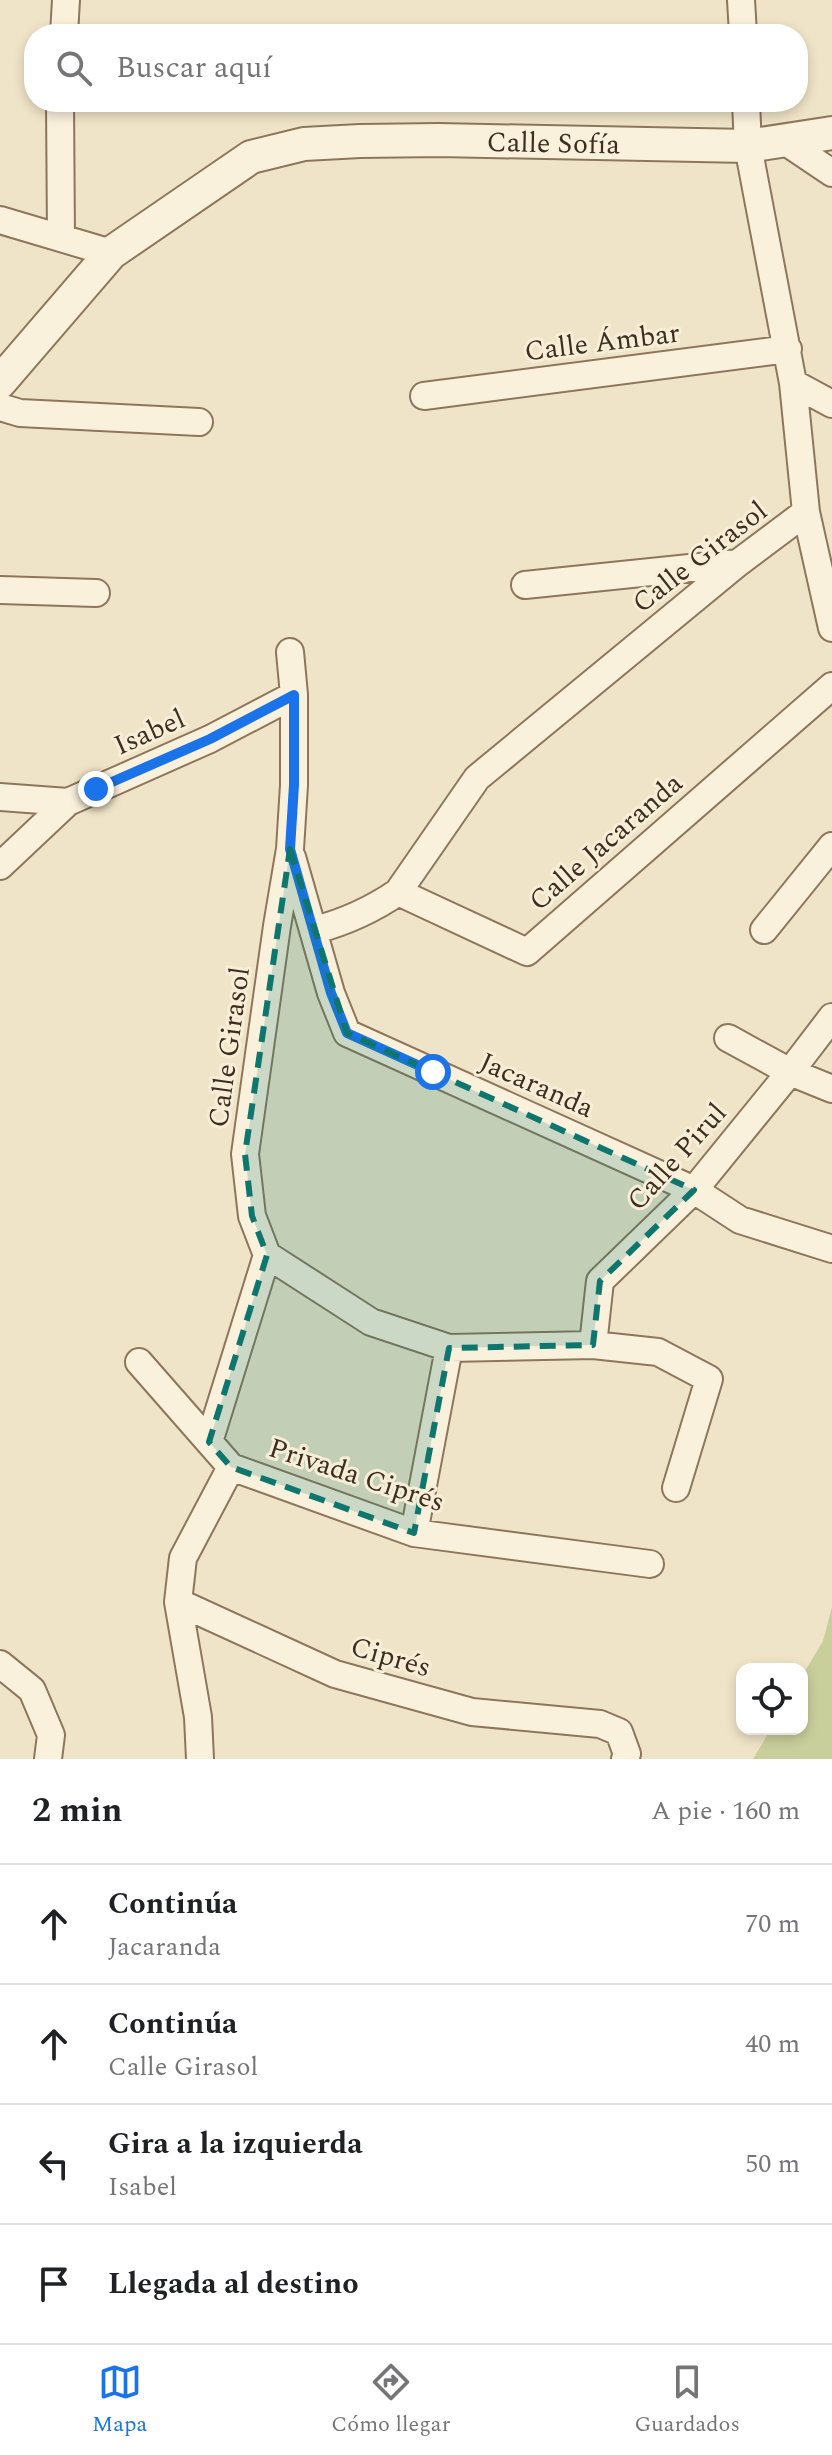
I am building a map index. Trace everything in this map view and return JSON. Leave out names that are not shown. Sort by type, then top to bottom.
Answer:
[{"type":"street","points":[[65,24],[66,0]]},
{"type":"street","points":[[741,0],[742,24]]},
{"type":"street","points":[[60,112],[61,238]]},
{"type":"street","points":[[746,112],[748,146],[788,349],[806,512],[830,615]]},
{"type":"street","name":"Calle Sofía","points":[[111,253],[251,157],[304,144],[439,140],[748,146],[832,133]]},
{"type":"street","points":[[786,142],[832,173]]},
{"type":"street","points":[[0,220],[111,253],[0,382]]},
{"type":"street","name":"Calle Ámbar","points":[[424,396],[788,349]]},
{"type":"street","points":[[793,383],[832,404]]},
{"type":"street","points":[[0,407],[20,413],[199,422]]},
{"type":"street","name":"Calle Girasol","points":[[315,930],[356,917],[398,892],[477,778],[738,563],[806,512]]},
{"type":"street","points":[[525,585],[738,563]]},
{"type":"street","points":[[0,590],[96,593]]},
{"type":"street","name":"Calle Girasol","points":[[267,1255],[252,1216],[245,1154],[290,849],[294,695],[290,652]]},
{"type":"street","name":"Calle Jacaranda","points":[[398,892],[527,952],[832,686]]},
{"type":"street","name":"Isabel","points":[[0,866],[68,802],[210,739],[294,695]]},
{"type":"street","points":[[0,797],[68,802]]},
{"type":"street","points":[[764,930],[832,846]]},
{"type":"street","name":"Jacaranda","points":[[290,849],[331,993],[347,1033],[694,1190],[740,1220],[832,1249]]},
{"type":"street","name":"Calle Pirul","points":[[593,1345],[600,1281],[694,1190],[832,1017]]},
{"type":"street","points":[[728,1038],[790,1072],[832,1089]]},
{"type":"street","points":[[209,1442],[267,1255],[371,1322],[449,1348],[593,1345],[658,1352],[709,1379],[676,1488]]},
{"type":"street","points":[[414,1533],[449,1348]]},
{"type":"street","name":"Privada Ciprés","points":[[139,1362],[231,1467],[414,1533],[650,1564]]},
{"type":"street","points":[[200,1759],[198,1717],[178,1602],[183,1558],[231,1467]]},
{"type":"street","name":"Ciprés","points":[[178,1602],[335,1674],[472,1712],[600,1724],[619,1732],[627,1754],[625,1759]]},
{"type":"street","points":[[0,1664],[32,1690],[51,1735],[48,1759]]},
{"type":"highlighted area","points":[[290,849],[347,1033],[694,1190],[600,1281],[593,1345],[449,1348],[414,1533],[231,1467],[209,1442],[267,1255],[252,1216],[245,1154]]},
{"type":"green space","points":[[832,1607],[832,1759],[753,1759],[767,1735],[808,1735],[808,1666],[823,1641]]},
{"type":"route","points":[[96,789],[210,739],[294,695],[290,849],[331,993],[347,1033],[433,1072]]}]
